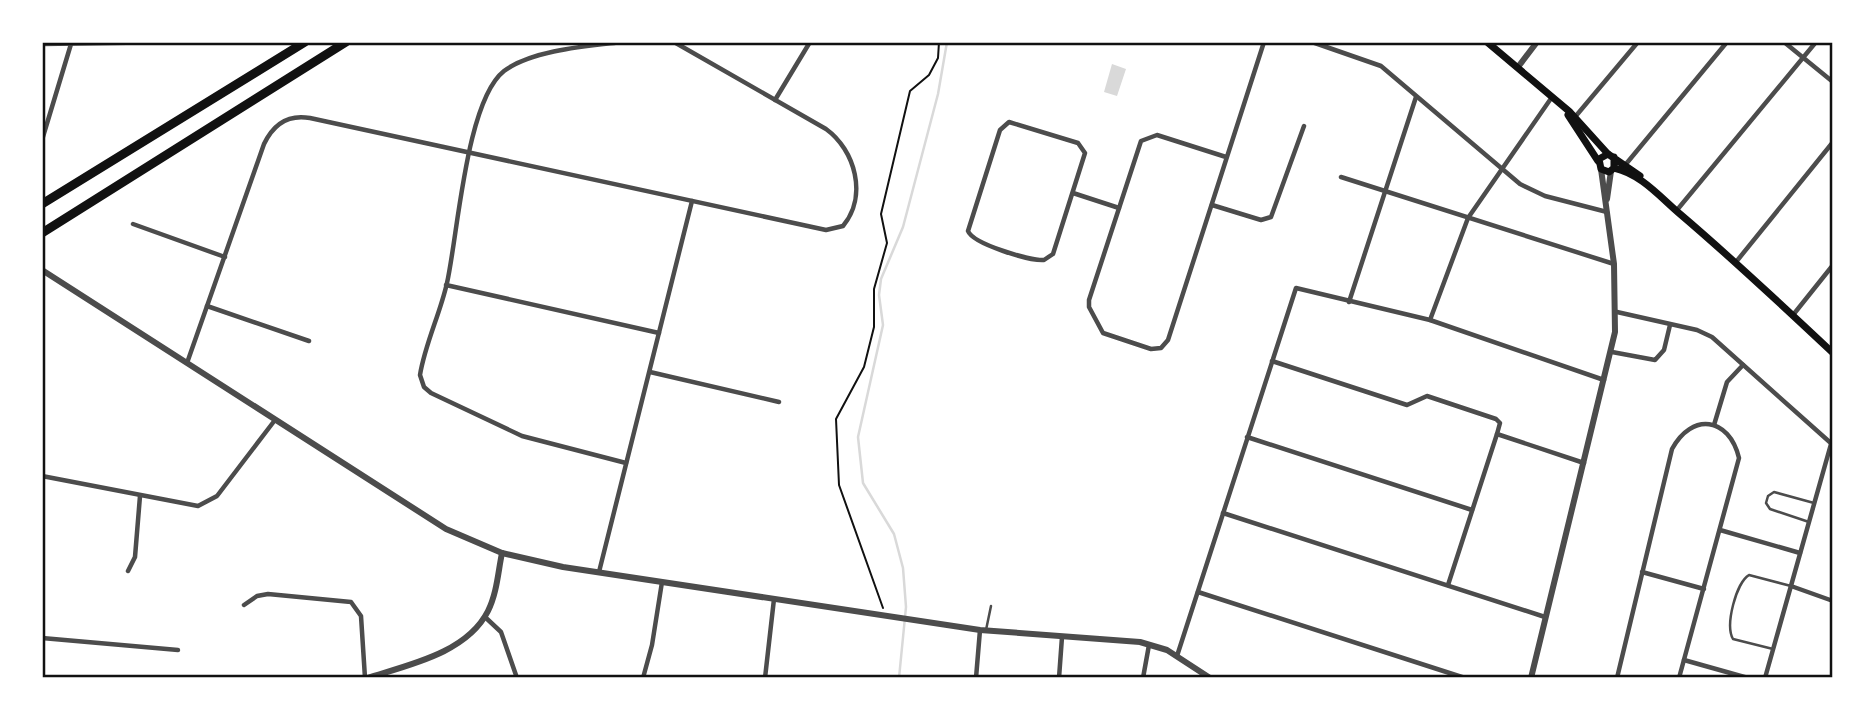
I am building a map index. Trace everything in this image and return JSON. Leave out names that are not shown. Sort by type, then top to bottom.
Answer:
[{"type":"highway","points":[[42,204],[305,42]]},
{"type":"highway","points":[[42,233],[346,42]]},
{"type":"main road","points":[[1487,42],[1565,108],[1611,156],[1626,164],[1652,190]]},
{"type":"main road","points":[[1565,108],[1600,165],[1631,173],[1736,262],[1833,353]]},
{"type":"main road","points":[[1600,165],[1601,157],[1611,156]]},
{"type":"main road","points":[[1611,156],[1613,169]]},
{"type":"street","points":[[42,44],[177,42]]},
{"type":"street","points":[[622,42],[581,46],[528,60],[505,71],[484,97],[470,153],[446,285],[421,371],[421,383],[427,390],[522,436],[626,463]]},
{"type":"street","points":[[775,100],[810,42]]},
{"type":"street","points":[[1226,157],[1157,135],[1145,138],[1139,146],[1089,300],[1094,317],[1107,335],[1151,349],[1161,348],[1168,340],[1264,42]]},
{"type":"street","points":[[1312,42],[1375,63],[1520,184],[1545,196],[1607,208]]},
{"type":"street","points":[[1518,67],[1537,42]]},
{"type":"street","points":[[1575,117],[1638,42]]},
{"type":"street","points":[[1626,164],[1727,42]]},
{"type":"street","points":[[1784,42],[1833,82]]},
{"type":"street","points":[[1676,211],[1816,42]]},
{"type":"street","points":[[187,363],[264,144],[273,130],[286,120],[310,118],[826,230],[840,228],[849,216],[856,189],[851,160],[832,134],[677,43]]},
{"type":"street","points":[[42,140],[71,44]]},
{"type":"street","points":[[1349,302],[1416,97]]},
{"type":"street","points":[[1430,320],[1468,218],[1552,97]]},
{"type":"street","points":[[1009,122],[1082,146],[1085,158],[1073,193],[1053,254],[1044,260],[1032,260],[977,242],[969,236],[968,226],[1000,130],[1009,122]]},
{"type":"street","points":[[1212,205],[1261,220],[1270,217],[1304,126]]},
{"type":"street","points":[[1736,262],[1833,142]]},
{"type":"street","points":[[1531,678],[1612,352],[1617,312],[1614,264],[1600,165]]},
{"type":"street","points":[[1607,208],[1613,169]]},
{"type":"street","points":[[1341,177],[1614,264]]},
{"type":"street","points":[[1073,193],[1119,208]]},
{"type":"street","points":[[599,572],[692,201]]},
{"type":"street","points":[[133,225],[225,257]]},
{"type":"street","points":[[1793,315],[1833,265]]},
{"type":"street","points":[[42,270],[427,518],[461,537],[502,553],[599,572],[983,630],[1149,644],[1177,656],[1210,678]]},
{"type":"street","points":[[446,285],[659,333]]},
{"type":"street","points":[[1177,656],[1294,290],[1301,287],[1349,302],[1430,320],[1605,380]]},
{"type":"street","points":[[208,306],[309,341]]},
{"type":"street","points":[[1617,312],[1712,337],[1832,444],[1765,678]]},
{"type":"street","points":[[1612,352],[1655,360],[1664,350],[1670,325]]},
{"type":"street","points":[[1272,361],[1407,405],[1427,396],[1496,419],[1500,423],[1448,585]]},
{"type":"street","points":[[1714,425],[1724,390],[1743,365]]},
{"type":"street","points":[[650,372],[779,402]]},
{"type":"street","points":[[42,476],[191,506],[211,501],[275,420]]},
{"type":"street","points":[[1617,678],[1672,449],[1685,432],[1695,426],[1714,425],[1730,435],[1739,458],[1679,678]]},
{"type":"street","points":[[1497,434],[1584,463]]},
{"type":"street","points":[[1247,437],[1472,510]]},
{"type":"street","points":[[128,571],[135,557],[140,496]]},
{"type":"street","points":[[1223,513],[1546,617]]},
{"type":"street","points":[[1720,530],[1800,553]]},
{"type":"street","points":[[244,605],[253,598],[268,594],[354,603],[361,616],[366,678],[462,641],[485,617],[494,596],[502,553]]},
{"type":"street","points":[[1642,572],[1704,589]]},
{"type":"street","points":[[643,678],[652,645],[662,582]]},
{"type":"street","points":[[1791,586],[1833,601]]},
{"type":"street","points":[[1198,592],[1465,678]]},
{"type":"street","points":[[765,678],[774,599]]},
{"type":"street","points":[[485,617],[502,632],[517,678]]},
{"type":"street","points":[[976,678],[983,630]]},
{"type":"street","points":[[1059,678],[1062,637]]},
{"type":"street","points":[[42,638],[178,650]]},
{"type":"street","points":[[1143,678],[1149,644]]},
{"type":"street","points":[[1684,660],[1748,678]]},
{"type":"lane","points":[[1809,522],[1770,509],[1767,507],[1768,496],[1774,492],[1814,503]]},
{"type":"lane","points":[[1773,649],[1733,639],[1729,630],[1734,608],[1742,582],[1749,575],[1791,586]]},
{"type":"lane","points":[[983,630],[991,606]]},
{"type":"path","points":[[885,616],[839,485],[836,419],[864,367],[874,327],[874,289],[887,243],[881,214],[911,92],[929,75],[938,58],[939,42]]},
{"type":"shaded area","points":[[1112,64],[1126,69],[1117,96],[1104,92]]},
{"type":"waterway","points":[[899,678],[906,607],[903,568],[894,534],[863,483],[858,437],[883,325],[879,295],[881,279],[903,227],[938,94],[947,42]]}]
